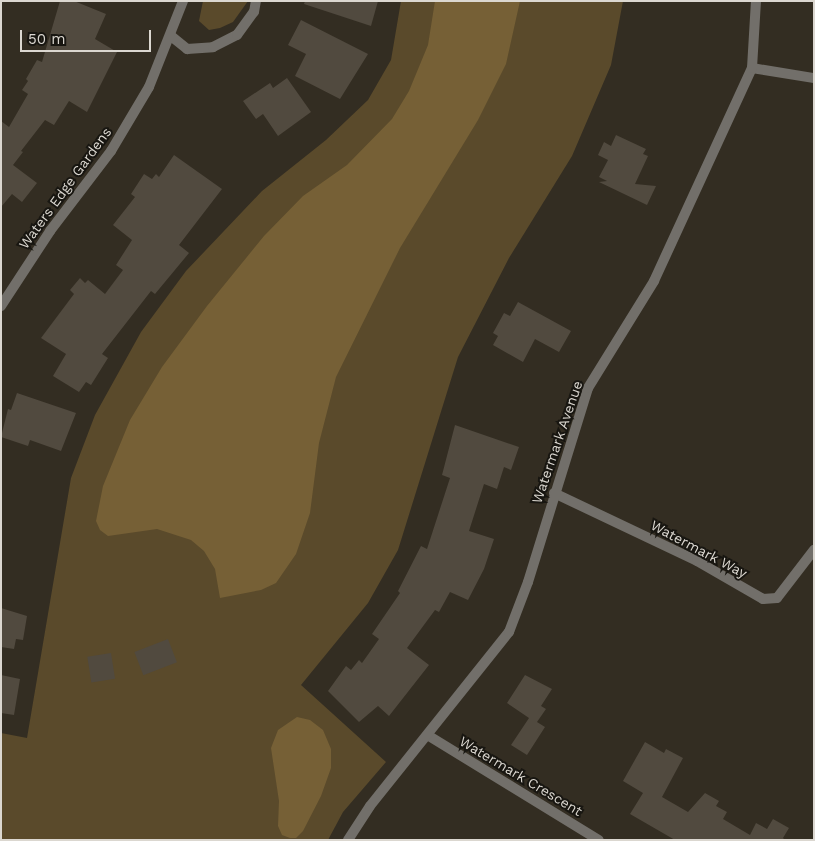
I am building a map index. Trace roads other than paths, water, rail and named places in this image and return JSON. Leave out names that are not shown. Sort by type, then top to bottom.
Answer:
[{"type":"street","points":[[171,36],[186,49],[213,47],[237,35],[254,12],[256,1]]},
{"type":"street","name":"Watermark Avenue","points":[[348,840],[370,806],[429,736],[509,632],[528,582],[588,388],[654,281],[752,68],[756,1]]},
{"type":"street","name":"Waters Edge Gardens","points":[[1,306],[50,231],[111,151],[149,87],[171,36],[182,2]]},
{"type":"street","points":[[752,68],[814,78]]},
{"type":"street","name":"Watermark Way","points":[[554,493],[697,561],[763,598],[777,598],[814,550]]},
{"type":"street","name":"Watermark Crescent","points":[[429,736],[599,840]]}]
